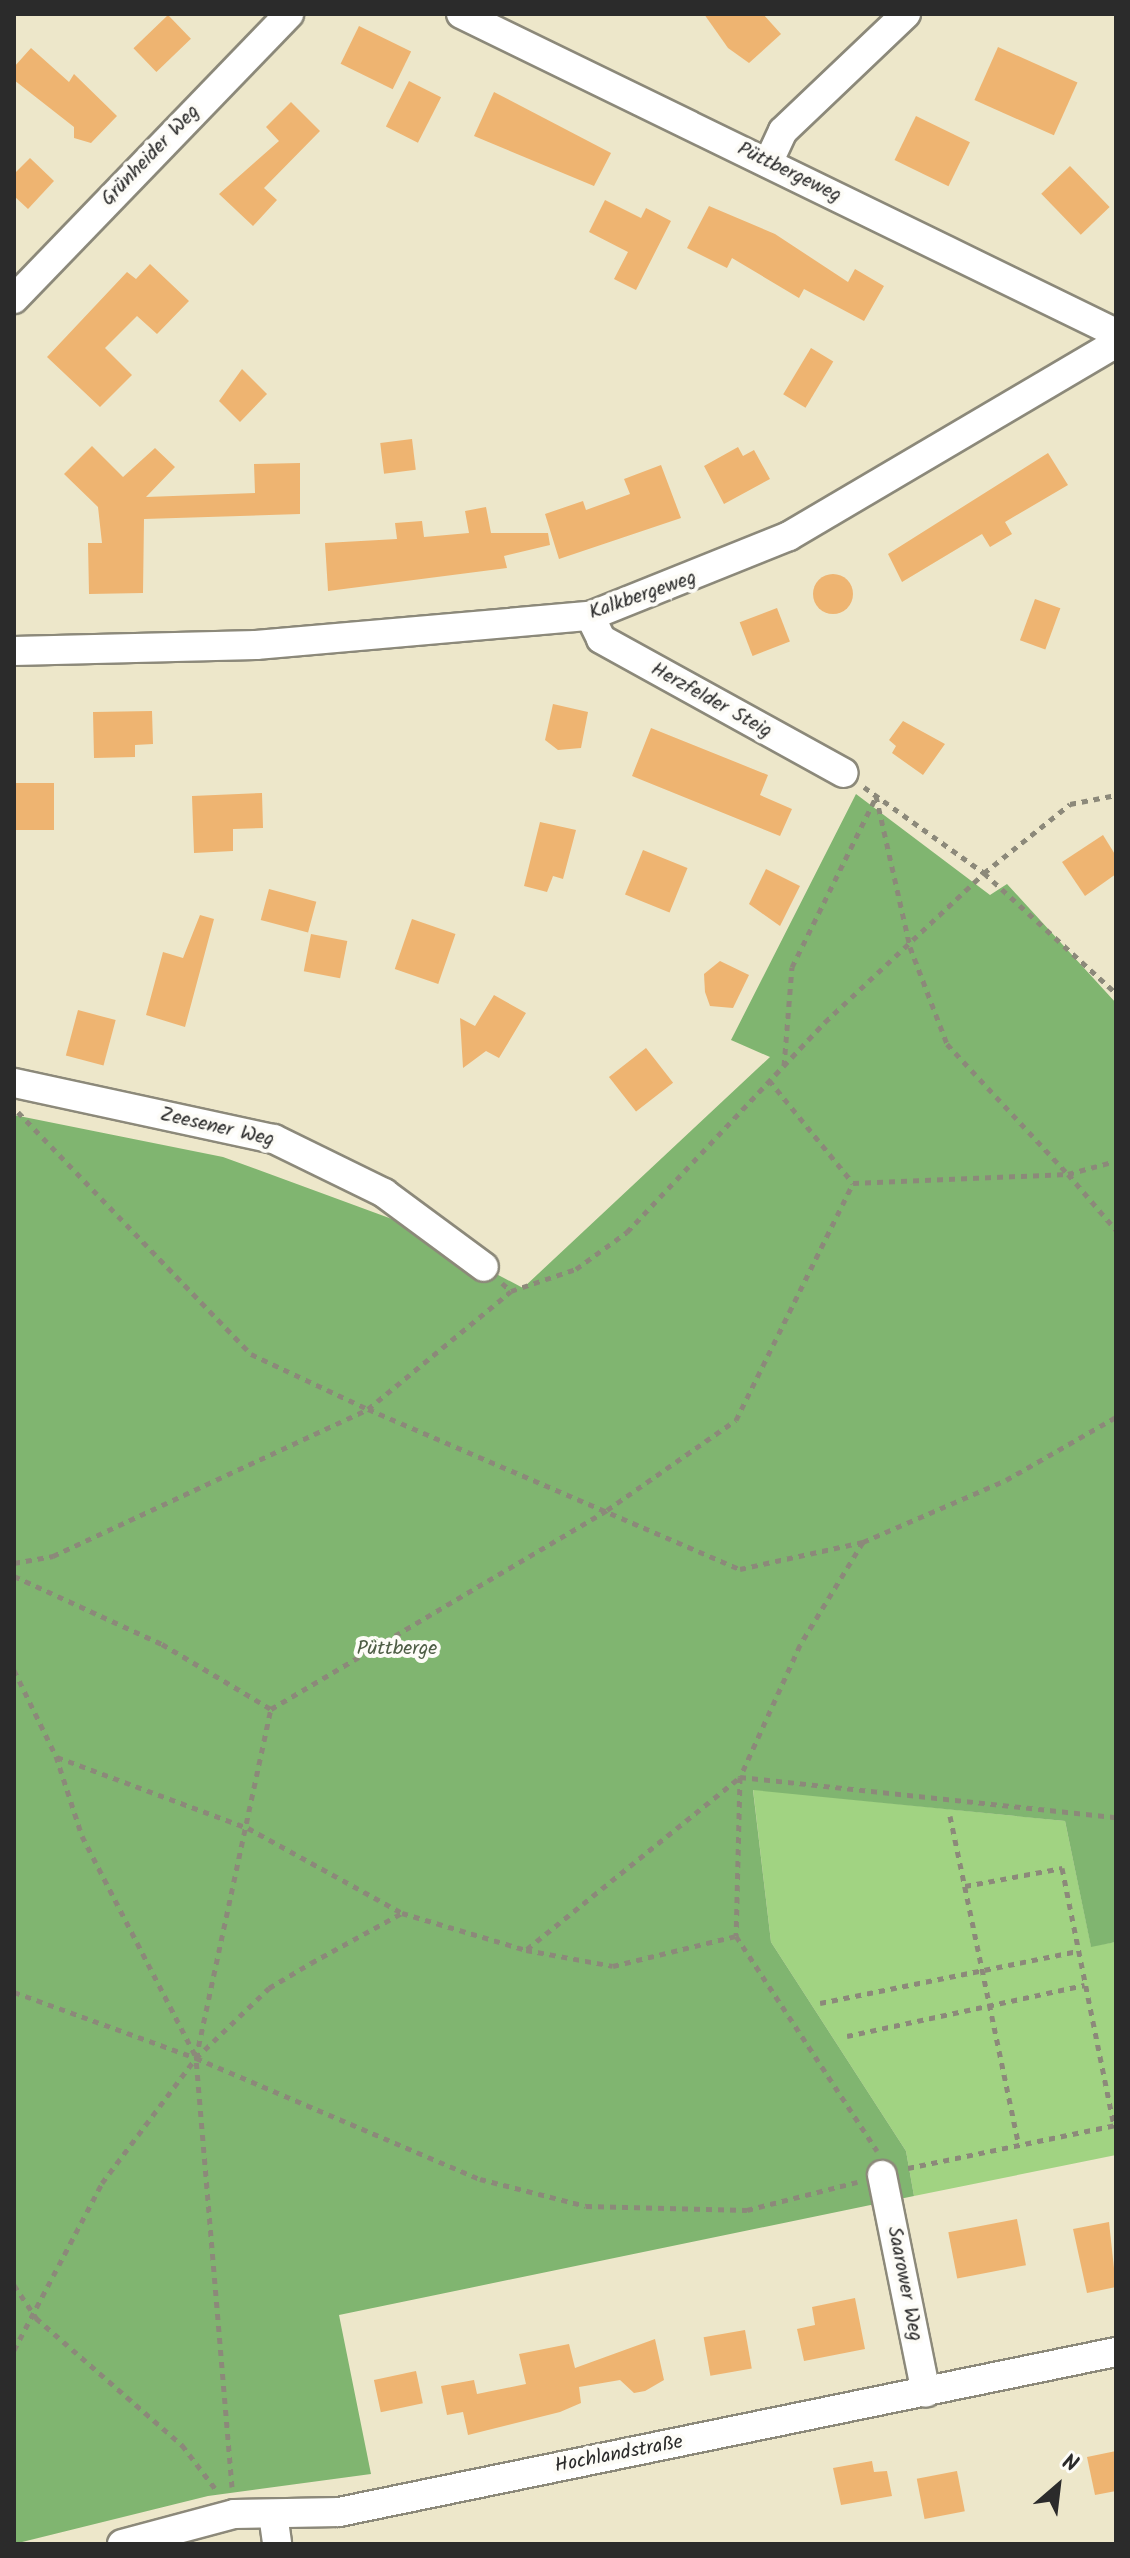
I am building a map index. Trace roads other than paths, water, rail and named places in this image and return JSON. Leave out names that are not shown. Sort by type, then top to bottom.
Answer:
[{"type":"street","name":"Grünheider Weg","points":[[14,299],[289,14]]},
{"type":"street","name":"Püttbergeweg","points":[[461,14],[1116,333]]},
{"type":"street","points":[[768,163],[783,131],[906,14]]},
{"type":"street","name":"Kalkbergeweg","points":[[14,651],[256,645],[590,616],[789,536],[1116,343]]},
{"type":"street","name":"Herzfelder Steig","points":[[590,616],[601,639],[844,773]]},
{"type":"street","name":"Zeesener Weg","points":[[14,1083],[274,1139],[384,1193],[484,1267]]},
{"type":"street","name":"Saarower Weg","points":[[895,2171],[926,2393]]},
{"type":"street","name":"Hochlandstraße","points":[[122,2544],[234,2514],[339,2512],[1116,2352]]},
{"type":"street","points":[[273,2514],[277,2544]]},
{"type":"park label","name":"Püttberge","points":[[397,1649]]}]
